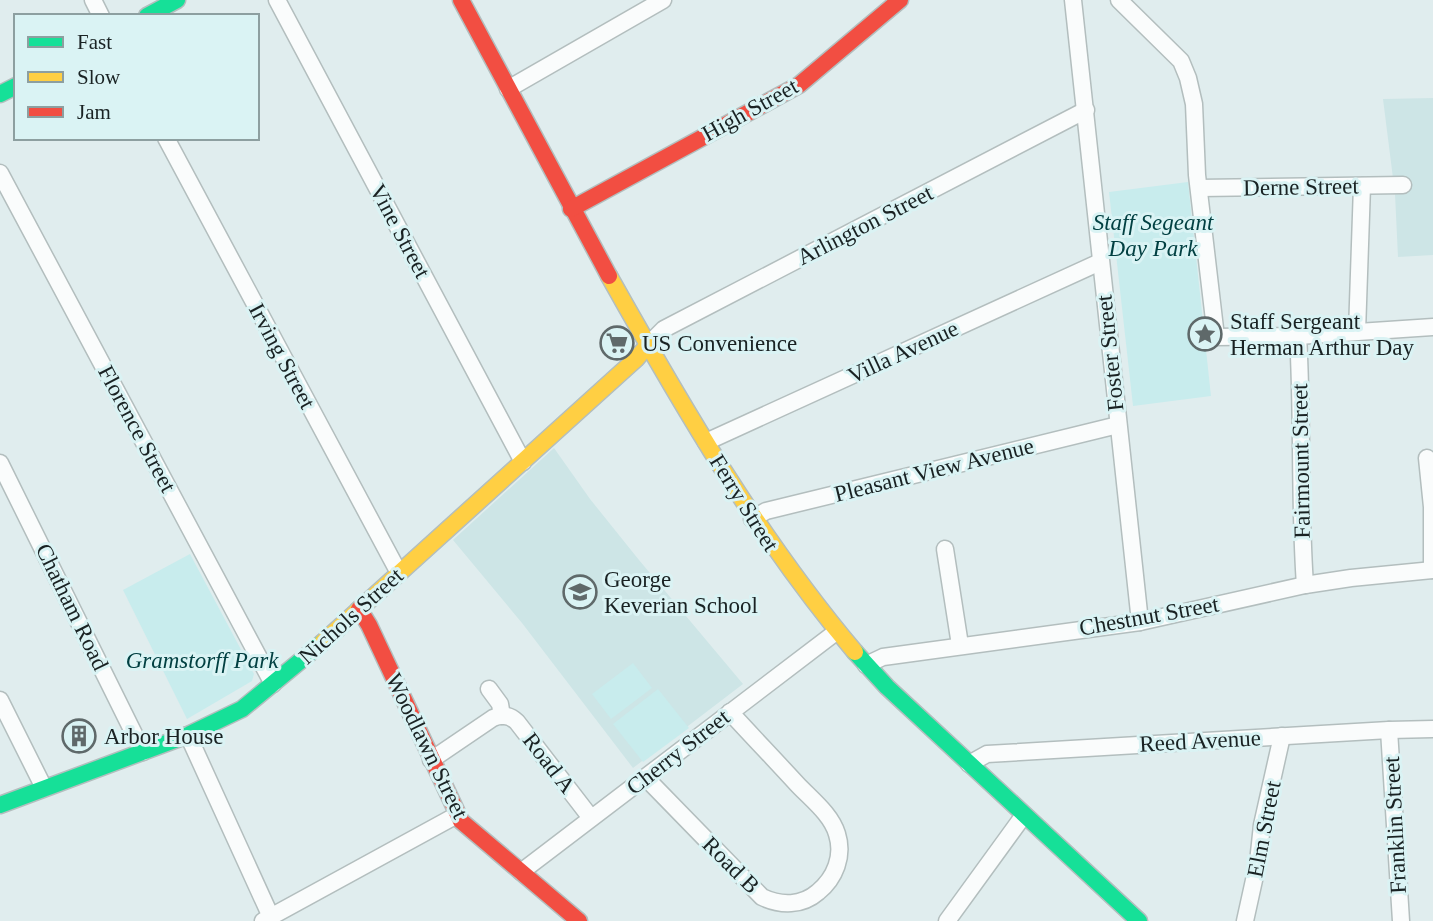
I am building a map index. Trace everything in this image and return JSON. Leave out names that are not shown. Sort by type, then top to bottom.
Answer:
[{"type":"street","points":[[151,14],[177,0]]},
{"type":"street","name":"Vine Street","points":[[277,0],[523,462]]},
{"type":"street","name":"Ferry Street","points":[[461,0],[571,209],[648,345],[752,519],[801,588],[866,665],[1137,920]]},
{"type":"street","points":[[508,89],[663,0]]},
{"type":"street","name":"High Street","points":[[571,209],[799,85],[900,0],[918,0]]},
{"type":"street","name":"Foster Street","points":[[1073,0],[1140,622]]},
{"type":"street","points":[[1119,0],[1181,61],[1188,78],[1194,104],[1199,188],[1216,337],[1298,336],[1433,327]]},
{"type":"street","name":"Arlington Street","points":[[648,345],[664,329],[1086,110]]},
{"type":"street","name":"Irving Street","points":[[167,140],[399,573]]},
{"type":"street","name":"Florence Street","points":[[0,173],[273,684]]},
{"type":"street","name":"Derne Street","points":[[1199,188],[1403,185]]},
{"type":"street","points":[[1357,332],[1362,186]]},
{"type":"street","name":"Villa Avenue","points":[[706,442],[1100,262]]},
{"type":"street","name":"Fairmount Street","points":[[1298,336],[1302,405],[1301,533],[1305,585]]},
{"type":"street","name":"Nichols Street","points":[[0,805],[188,735],[232,715],[273,684],[359,609],[636,359],[648,345]]},
{"type":"street","name":"Pleasant View Avenue","points":[[752,519],[774,509],[1118,425]]},
{"type":"street","points":[[1427,458],[1432,507],[1433,570]]},
{"type":"street","name":"Chatham Road","points":[[0,463],[144,752]]},
{"type":"street","points":[[945,549],[960,645]]},
{"type":"street","name":"Chestnut Street","points":[[866,665],[883,657],[1140,622],[1305,585],[1433,570]]},
{"type":"street","name":"Woodlawn Street","points":[[359,609],[369,625],[457,815],[471,831],[579,921]]},
{"type":"street","name":"Cherry Street","points":[[520,872],[836,632]]},
{"type":"street","name":"Road A","points":[[489,689],[500,704],[502,716]]},
{"type":"street","points":[[0,700],[44,788]]},
{"type":"street","name":"Road B","points":[[646,778],[762,897],[787,904],[802,901],[817,893],[829,881],[838,864],[840,850],[835,830],[822,811],[730,712]]},
{"type":"street","name":"Road A","points":[[431,760],[493,718],[511,717],[591,818]]},
{"type":"street","name":"Reed Avenue","points":[[969,764],[987,754],[1433,729]]},
{"type":"street","name":"Franklin Street","points":[[1389,730],[1401,921]]},
{"type":"street","points":[[188,735],[267,919],[457,815]]},
{"type":"street","name":"Elm Street","points":[[1245,921],[1258,862],[1262,825],[1282,736]]},
{"type":"street","points":[[947,921],[1024,814]]},
{"type":"shaded area","points":[[1433,98],[1433,255],[1398,257],[1395,194],[1383,99]]},
{"type":"shaded area","name":"George Keverian School","points":[[554,448],[590,499],[743,684],[633,768],[522,623],[453,540]]},
{"type":"green space","name":"Staff Segeant Day Park","points":[[1188,182],[1211,396],[1133,406],[1109,192]]},
{"type":"green space","name":"Gramstorff Park","points":[[190,554],[254,674],[252,681],[187,719],[123,590]]},
{"type":"green space","points":[[633,663],[652,688],[611,719],[592,694]]},
{"type":"green space","points":[[658,689],[689,728],[643,762],[613,724]]},
{"type":"traffic: fast","points":[[151,14],[177,0]]},
{"type":"traffic: fast","points":[[0,94],[14,87]]},
{"type":"traffic: fast","points":[[0,805],[188,735],[242,709],[322,643]]},
{"type":"traffic: fast","points":[[855,652],[887,687],[1139,921]]},
{"type":"traffic: slow","points":[[609,276],[723,470],[786,563],[855,652]]},
{"type":"traffic: slow","points":[[322,643],[636,359],[648,345]]},
{"type":"traffic: jam","points":[[461,0],[609,276]]},
{"type":"traffic: jam","points":[[571,209],[799,85],[900,0]]},
{"type":"traffic: jam","points":[[359,609],[461,821],[579,921]]},
{"type":"place","name":"Staff Sergeant Herman Arthur Day","points":[[1205,334]]},
{"type":"place","name":"US Convenience","points":[[617,343]]},
{"type":"place","name":"George Keverian School","points":[[580,592]]},
{"type":"place","name":"Arbor House","points":[[79,736]]}]
